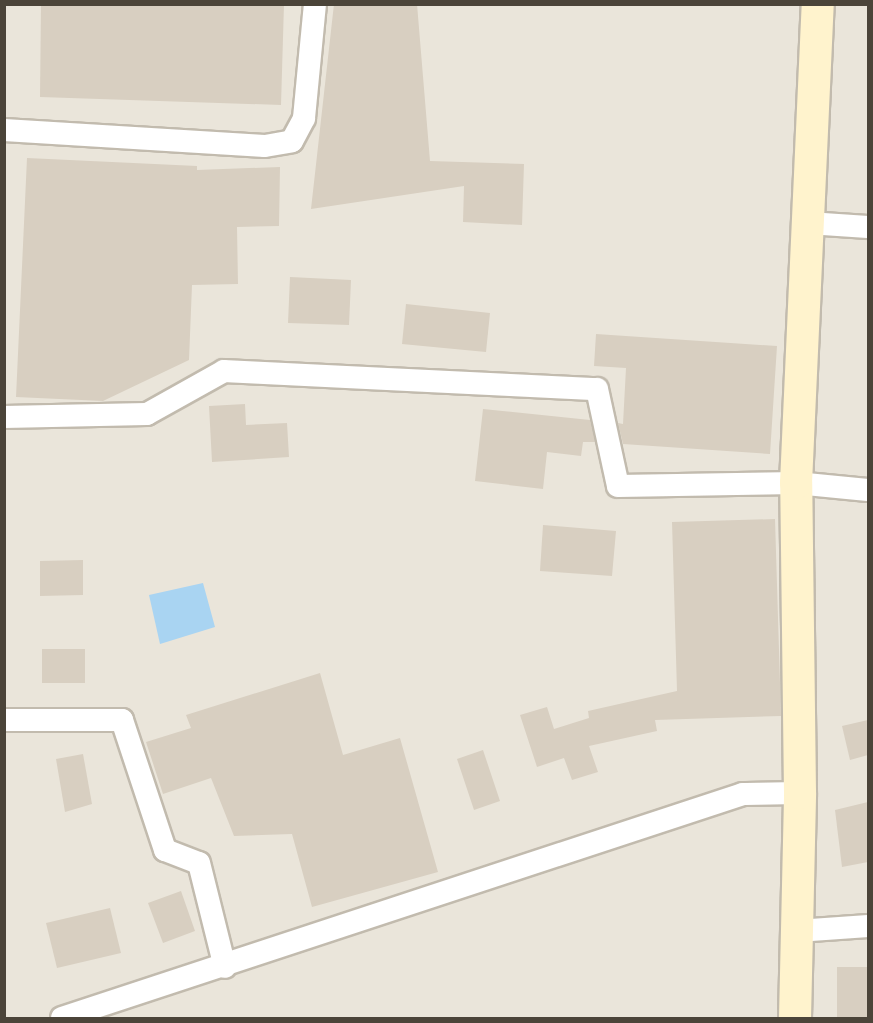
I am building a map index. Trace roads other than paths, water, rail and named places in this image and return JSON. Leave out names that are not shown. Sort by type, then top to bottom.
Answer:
[{"type":"street","points":[[4,130],[265,146],[292,141],[304,118],[315,4]]},
{"type":"street","points":[[795,1018],[800,793],[796,483],[818,4]]},
{"type":"street","points":[[808,223],[868,227]]},
{"type":"street","points":[[4,417],[147,414],[224,371],[597,389],[618,486],[796,483],[868,490]]},
{"type":"street","points":[[4,720],[122,720],[165,850],[199,863],[225,967]]},
{"type":"street","points":[[62,1018],[225,967],[742,794],[800,793]]},
{"type":"street","points":[[797,931],[868,926]]},
{"type":"water","points":[[203,583],[215,627],[160,644],[149,595]]}]
